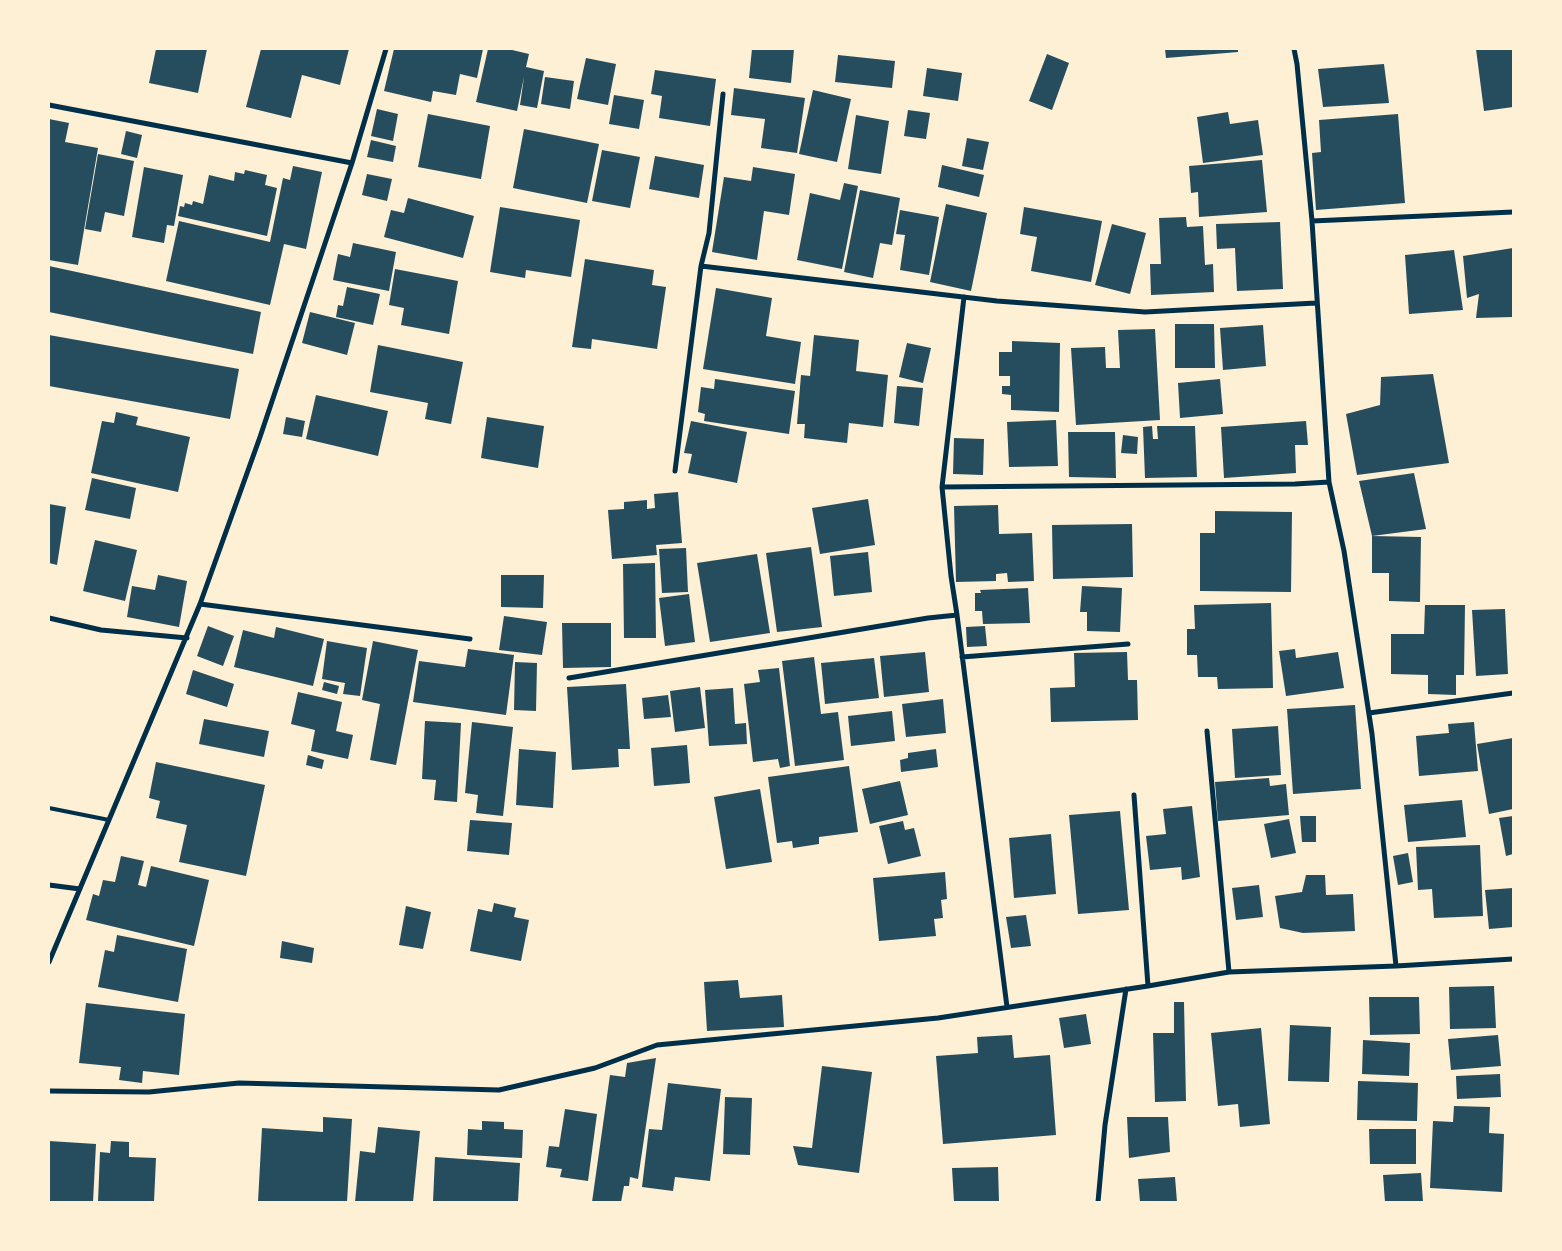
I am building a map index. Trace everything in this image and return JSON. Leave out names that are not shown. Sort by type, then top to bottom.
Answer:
[{"type":"street","points":[[49,962],[200,604],[260,437],[352,163],[386,49]]},
{"type":"street","points":[[1294,49],[1312,221],[1329,482],[1344,551],[1369,714],[1396,966]]},
{"type":"street","points":[[675,471],[701,266],[709,233],[723,94]]},
{"type":"street","points":[[49,105],[352,163]]},
{"type":"street","points":[[1312,221],[1513,212]]},
{"type":"street","points":[[701,266],[964,297],[1145,312],[1316,303]]},
{"type":"street","points":[[964,297],[942,487],[951,576],[1007,1007]]},
{"type":"street","points":[[942,487],[1296,484],[1329,482]]},
{"type":"street","points":[[200,604],[470,639]]},
{"type":"street","points":[[569,678],[928,618],[957,615]]},
{"type":"street","points":[[49,618],[101,630],[187,638]]},
{"type":"street","points":[[962,657],[1128,644]]},
{"type":"street","points":[[1369,714],[1513,694]]},
{"type":"street","points":[[1207,731],[1230,972]]},
{"type":"street","points":[[1134,795],[1148,986]]},
{"type":"street","points":[[49,885],[80,889]]},
{"type":"street","points":[[49,1092],[148,1092],[239,1083],[499,1090],[595,1068],[657,1045],[938,1018],[1230,972],[1396,966],[1513,959]]},
{"type":"street","points":[[1098,1202],[1105,1125],[1126,989]]},
{"type":"lane","points":[[49,808],[109,820]]},
{"type":"building","points":[[156,49],[207,49],[198,93],[149,83]]},
{"type":"building","points":[[261,49],[349,49],[340,85],[302,75],[291,118],[246,107]]},
{"type":"building","points":[[394,49],[483,49],[477,78],[460,74],[456,95],[433,91],[431,102],[384,91]]},
{"type":"building","points":[[488,49],[508,49],[529,54],[526,67],[544,71],[537,108],[520,105],[524,77],[517,111],[476,102]]},
{"type":"building","points":[[752,49],[794,49],[791,83],[749,78]]},
{"type":"building","points":[[1165,49],[1238,49],[1238,52],[1166,58]]},
{"type":"building","points":[[1476,49],[1513,49],[1513,107],[1484,111]]},
{"type":"building","points":[[1047,54],[1069,63],[1052,110],[1029,101]]},
{"type":"building","points":[[838,55],[895,61],[892,88],[835,82]]},
{"type":"building","points":[[586,58],[616,64],[608,105],[577,99]]},
{"type":"building","points":[[1384,64],[1389,103],[1323,107],[1318,69]]},
{"type":"building","points":[[927,68],[962,73],[958,101],[923,96]]},
{"type":"building","points":[[655,70],[716,79],[710,126],[659,118],[662,96],[651,94]]},
{"type":"building","points":[[545,77],[574,81],[570,109],[541,104]]},
{"type":"building","points":[[734,88],[805,98],[797,153],[761,148],[765,119],[731,115]]},
{"type":"building","points":[[813,90],[851,99],[837,162],[799,154]]},
{"type":"building","points":[[614,95],[644,100],[639,129],[609,124]]},
{"type":"building","points":[[377,109],[398,114],[393,141],[371,136]]},
{"type":"building","points":[[908,110],[930,113],[926,139],[904,136]]},
{"type":"building","points":[[1228,112],[1230,124],[1258,120],[1263,155],[1203,163],[1197,117]]},
{"type":"building","points":[[428,114],[490,126],[481,179],[418,167]]},
{"type":"building","points":[[1398,114],[1405,203],[1316,210],[1312,153],[1321,152],[1319,120]]},
{"type":"building","points":[[856,115],[889,121],[881,174],[848,169]]},
{"type":"building","points":[[49,119],[69,123],[65,142],[98,148],[78,265],[49,260]]},
{"type":"building","points":[[524,129],[599,144],[587,203],[513,188]]},
{"type":"building","points":[[126,131],[142,135],[137,158],[121,154]]},
{"type":"building","points":[[967,138],[989,142],[983,170],[962,166]]},
{"type":"building","points":[[371,140],[396,146],[393,162],[367,157]]},
{"type":"building","points":[[602,150],[640,157],[630,208],[592,201]]},
{"type":"building","points":[[98,154],[134,161],[124,216],[105,212],[101,232],[85,229]]},
{"type":"building","points":[[655,156],[704,165],[699,198],[649,189]]},
{"type":"building","points":[[1262,160],[1267,212],[1199,217],[1198,192],[1191,193],[1189,166]]},
{"type":"building","points":[[942,165],[984,175],[979,197],[938,187]]},
{"type":"building","points":[[293,166],[322,172],[306,249],[284,244],[270,305],[166,281],[179,221],[270,242],[283,178],[290,180]]},
{"type":"building","points":[[144,167],[183,175],[174,226],[167,225],[164,243],[132,237]]},
{"type":"building","points":[[753,167],[795,174],[789,215],[764,211],[757,260],[712,252],[724,177],[751,181]]},
{"type":"building","points":[[245,170],[267,175],[265,185],[277,188],[267,236],[178,216],[180,206],[184,207],[185,203],[192,205],[193,201],[203,204],[209,175],[234,181],[235,172],[244,174]]},
{"type":"building","points":[[367,174],[392,179],[387,201],[362,195]]},
{"type":"building","points":[[844,183],[858,186],[842,269],[797,260],[810,193],[840,200]]},
{"type":"building","points":[[860,190],[900,198],[892,245],[880,243],[873,278],[844,272]]},
{"type":"building","points":[[408,198],[474,216],[463,258],[384,237],[391,210],[404,213]]},
{"type":"building","points":[[946,204],[987,213],[971,291],[930,282]]},
{"type":"building","points":[[500,207],[580,220],[571,277],[526,270],[525,278],[490,272]]},
{"type":"building","points":[[1024,207],[1102,221],[1091,282],[1031,271],[1037,237],[1020,234]]},
{"type":"building","points":[[900,210],[939,217],[929,275],[900,270],[905,235],[896,234]]},
{"type":"building","points":[[1186,217],[1187,227],[1203,226],[1205,265],[1213,264],[1214,292],[1151,295],[1150,264],[1161,264],[1159,218]]},
{"type":"building","points":[[1280,222],[1283,289],[1237,291],[1235,248],[1217,249],[1216,224]]},
{"type":"building","points":[[1112,224],[1146,233],[1130,294],[1095,285]]},
{"type":"building","points":[[353,243],[396,252],[389,291],[333,280],[338,254],[350,257]]},
{"type":"building","points":[[1513,248],[1513,317],[1476,318],[1479,294],[1467,298],[1463,256]]},
{"type":"building","points":[[1454,250],[1463,310],[1409,314],[1405,255]]},
{"type":"building","points":[[585,259],[654,270],[652,285],[666,287],[657,349],[592,339],[591,349],[572,347]]},
{"type":"building","points":[[49,266],[261,312],[253,354],[49,312]]},
{"type":"building","points":[[395,269],[458,281],[449,334],[401,325],[404,308],[389,305]]},
{"type":"building","points":[[347,287],[380,294],[373,325],[336,317],[338,305],[343,306]]},
{"type":"building","points":[[716,288],[772,298],[766,336],[801,342],[795,384],[703,369]]},
{"type":"building","points":[[310,312],[355,323],[347,355],[302,343]]},
{"type":"building","points":[[1175,324],[1214,324],[1215,368],[1175,368]]},
{"type":"building","points":[[1263,325],[1266,366],[1223,370],[1220,328]]},
{"type":"building","points":[[1155,329],[1160,420],[1076,425],[1071,348],[1105,347],[1106,368],[1120,368],[1118,330]]},
{"type":"building","points":[[49,335],[239,369],[230,419],[49,386]]},
{"type":"building","points":[[814,335],[859,340],[856,371],[888,375],[883,427],[849,423],[847,443],[804,438],[805,424],[797,424],[801,375],[810,376]]},
{"type":"building","points":[[1012,341],[1060,343],[1059,412],[1011,410],[1011,395],[1002,394],[1002,386],[1010,386],[1010,376],[999,376],[999,352],[1012,352]]},
{"type":"building","points":[[907,343],[931,348],[923,383],[899,377]]},
{"type":"building","points":[[378,345],[463,362],[451,424],[425,419],[428,403],[370,392]]},
{"type":"building","points":[[1433,374],[1449,463],[1357,475],[1346,414],[1380,405],[1381,377]]},
{"type":"building","points":[[715,379],[795,391],[789,434],[704,421],[705,414],[698,412],[701,387],[714,389]]},
{"type":"building","points":[[1220,379],[1223,414],[1180,418],[1178,383]]},
{"type":"building","points":[[897,386],[923,388],[919,426],[894,423]]},
{"type":"building","points":[[316,395],[388,411],[378,456],[306,439]]},
{"type":"building","points":[[116,412],[138,417],[136,425],[190,437],[178,492],[91,473],[102,421],[114,423]]},
{"type":"building","points":[[286,417],[305,421],[302,437],[283,434]]},
{"type":"building","points":[[487,417],[544,426],[538,468],[481,458]]},
{"type":"building","points":[[1056,420],[1058,466],[1009,467],[1007,422]]},
{"type":"building","points":[[691,421],[747,432],[737,483],[688,473],[692,454],[684,453]]},
{"type":"building","points":[[1306,421],[1308,445],[1295,445],[1296,473],[1224,478],[1221,427]]},
{"type":"building","points":[[1152,426],[1153,439],[1158,439],[1157,426],[1195,426],[1197,477],[1145,478],[1143,427]]},
{"type":"building","points":[[1068,432],[1115,432],[1116,478],[1069,477]]},
{"type":"building","points":[[1123,435],[1138,437],[1137,454],[1121,453]]},
{"type":"building","points":[[954,438],[984,439],[983,475],[953,474]]},
{"type":"building","points":[[1414,473],[1426,529],[1372,536],[1359,481]]},
{"type":"building","points":[[92,478],[136,488],[130,519],[85,510]]},
{"type":"building","points":[[678,492],[682,543],[656,545],[657,555],[612,559],[608,510],[624,509],[624,502],[647,500],[647,509],[655,508],[654,494]]},
{"type":"building","points":[[868,499],[875,545],[820,554],[812,508]]},
{"type":"building","points":[[49,504],[66,507],[57,565],[49,563]]},
{"type":"building","points":[[998,505],[999,534],[1032,533],[1034,581],[1008,582],[1007,573],[996,574],[996,581],[956,582],[954,506]]},
{"type":"building","points":[[1215,511],[1292,512],[1291,592],[1200,591],[1200,533],[1215,533]]},
{"type":"building","points":[[1132,524],[1133,577],[1053,579],[1052,525]]},
{"type":"building","points":[[1372,536],[1421,537],[1420,602],[1389,601],[1389,573],[1372,573]]},
{"type":"building","points":[[95,540],[137,550],[125,601],[83,591]]},
{"type":"building","points":[[811,547],[822,627],[777,632],[766,553]]},
{"type":"building","points":[[686,548],[688,592],[662,593],[659,549]]},
{"type":"building","points":[[868,552],[872,592],[834,596],[830,556]]},
{"type":"building","points":[[757,554],[770,633],[710,642],[697,563]]},
{"type":"building","points":[[655,563],[656,638],[624,638],[623,564]]},
{"type":"building","points":[[158,575],[187,581],[179,627],[127,617],[132,586],[155,590]]},
{"type":"building","points":[[501,575],[544,575],[543,608],[501,607]]},
{"type":"building","points":[[1082,586],[1122,588],[1120,632],[1087,631],[1087,612],[1080,612]]},
{"type":"building","points":[[1028,588],[1030,623],[983,624],[982,611],[975,611],[975,593],[981,593],[980,590]]},
{"type":"building","points":[[689,594],[695,642],[665,646],[659,598]]},
{"type":"building","points":[[1271,603],[1273,688],[1218,689],[1217,677],[1198,677],[1197,655],[1187,655],[1187,629],[1195,629],[1194,605]]},
{"type":"building","points":[[1425,605],[1465,605],[1464,675],[1456,675],[1456,695],[1428,694],[1428,675],[1391,674],[1391,634],[1424,634]]},
{"type":"building","points":[[1505,609],[1508,674],[1476,676],[1472,610]]},
{"type":"building","points":[[504,616],[547,622],[542,655],[499,650]]},
{"type":"building","points":[[562,623],[611,623],[611,667],[563,668]]},
{"type":"building","points":[[208,626],[234,636],[223,666],[197,656]]},
{"type":"building","points":[[985,626],[987,646],[967,647],[966,627]]},
{"type":"building","points":[[276,627],[324,639],[313,686],[234,667],[243,630],[274,638]]},
{"type":"building","points":[[327,641],[367,648],[360,696],[343,694],[345,683],[322,679]]},
{"type":"building","points":[[373,641],[418,650],[396,765],[370,760],[380,704],[362,700]]},
{"type":"building","points":[[468,649],[514,655],[506,715],[413,702],[419,661],[465,667]]},
{"type":"building","points":[[1295,649],[1296,658],[1338,652],[1344,688],[1286,696],[1279,651]]},
{"type":"building","points":[[925,652],[929,692],[884,697],[880,656]]},
{"type":"building","points":[[1127,652],[1128,680],[1137,680],[1138,720],[1051,722],[1050,688],[1075,687],[1074,653]]},
{"type":"building","points":[[814,657],[821,714],[838,712],[844,760],[795,766],[782,661]]},
{"type":"building","points":[[874,658],[879,698],[825,704],[821,663]]},
{"type":"building","points":[[515,662],[537,663],[536,711],[514,710]]},
{"type":"building","points":[[779,668],[790,766],[780,768],[778,759],[753,762],[744,684],[760,682],[758,670]]},
{"type":"building","points":[[193,670],[234,684],[227,707],[186,694]]},
{"type":"building","points":[[324,682],[339,686],[337,694],[322,690]]},
{"type":"building","points":[[626,684],[630,749],[618,749],[619,767],[572,770],[567,687]]},
{"type":"building","points":[[700,687],[705,728],[675,732],[670,691]]},
{"type":"building","points":[[733,688],[735,724],[746,723],[747,744],[709,746],[705,690]]},
{"type":"building","points":[[298,692],[342,702],[336,731],[353,735],[348,759],[311,751],[315,730],[291,724]]},
{"type":"building","points":[[668,695],[671,717],[644,719],[642,698]]},
{"type":"building","points":[[943,699],[946,733],[906,737],[902,704]]},
{"type":"building","points":[[1355,705],[1361,789],[1293,794],[1287,709]]},
{"type":"building","points":[[892,711],[895,741],[851,746],[848,716]]},
{"type":"building","points":[[204,719],[269,731],[264,757],[199,744]]},
{"type":"building","points":[[425,721],[461,723],[457,802],[434,800],[436,780],[422,779]]},
{"type":"building","points":[[472,722],[513,727],[503,816],[476,813],[478,795],[465,793]]},
{"type":"building","points":[[1474,722],[1478,771],[1419,776],[1416,736],[1449,733],[1448,724]]},
{"type":"building","points":[[1278,726],[1281,775],[1235,778],[1232,729]]},
{"type":"building","points":[[1513,738],[1513,809],[1489,814],[1477,744]]},
{"type":"building","points":[[687,745],[690,783],[654,786],[651,748]]},
{"type":"building","points":[[519,749],[556,752],[553,808],[516,805]]},
{"type":"building","points":[[936,749],[938,767],[901,772],[900,760],[908,758],[908,753]]},
{"type":"building","points":[[308,755],[324,760],[322,769],[306,765]]},
{"type":"building","points":[[156,762],[265,785],[246,876],[179,862],[187,825],[156,818],[160,801],[149,798]]},
{"type":"building","points":[[849,766],[858,832],[819,837],[819,844],[793,848],[792,841],[777,843],[768,777]]},
{"type":"building","points":[[1269,778],[1270,786],[1286,784],[1289,815],[1218,821],[1215,782]]},
{"type":"building","points":[[900,781],[908,815],[870,824],[862,789]]},
{"type":"building","points":[[760,789],[772,862],[726,869],[714,797]]},
{"type":"building","points":[[1462,800],[1466,837],[1408,842],[1404,805]]},
{"type":"building","points":[[1192,806],[1200,877],[1182,880],[1181,867],[1150,870],[1146,836],[1166,834],[1163,809]]},
{"type":"building","points":[[1120,811],[1129,910],[1078,914],[1069,815]]},
{"type":"building","points":[[1300,816],[1316,816],[1316,842],[1302,842]]},
{"type":"building","points":[[1513,816],[1513,854],[1506,856],[1499,818]]},
{"type":"building","points":[[1289,819],[1296,853],[1271,858],[1264,824]]},
{"type":"building","points":[[470,820],[512,823],[509,855],[467,851]]},
{"type":"building","points":[[903,821],[905,830],[914,828],[921,856],[888,864],[879,826]]},
{"type":"building","points":[[1051,834],[1056,894],[1014,898],[1009,838]]},
{"type":"building","points":[[1480,845],[1483,916],[1434,918],[1432,889],[1418,890],[1416,847]]},
{"type":"building","points":[[1408,853],[1413,882],[1398,885],[1393,856]]},
{"type":"building","points":[[121,856],[144,861],[138,885],[146,887],[151,866],[209,880],[194,946],[86,920],[93,894],[99,896],[103,880],[115,882]]},
{"type":"building","points":[[945,872],[947,899],[941,900],[943,918],[934,919],[936,936],[879,941],[873,878]]},
{"type":"building","points":[[1306,875],[1325,875],[1326,895],[1353,894],[1355,931],[1303,933],[1280,928],[1275,896],[1302,892]]},
{"type":"building","points":[[1259,885],[1263,917],[1236,920],[1232,888]]},
{"type":"building","points":[[1513,888],[1513,927],[1489,929],[1485,890]]},
{"type":"building","points":[[494,903],[516,908],[514,917],[529,920],[521,961],[470,951],[478,909],[492,912]]},
{"type":"building","points":[[406,906],[431,912],[423,949],[399,945]]},
{"type":"building","points":[[1026,915],[1031,946],[1011,948],[1006,917]]},
{"type":"building","points":[[117,935],[187,949],[178,1002],[98,987],[105,950],[114,952]]},
{"type":"building","points":[[282,941],[314,948],[312,963],[280,958]]},
{"type":"building","points":[[738,980],[740,998],[782,995],[784,1027],[707,1031],[704,982]]},
{"type":"building","points":[[1494,986],[1496,1028],[1450,1029],[1449,987]]},
{"type":"building","points":[[1369,997],[1419,997],[1420,1034],[1370,1035]]},
{"type":"building","points":[[1174,1002],[1184,1002],[1186,1101],[1155,1102],[1153,1033],[1174,1033]]},
{"type":"building","points":[[86,1003],[185,1014],[179,1075],[143,1071],[142,1083],[119,1080],[121,1067],[79,1063]]},
{"type":"building","points":[[1086,1014],[1091,1044],[1064,1048],[1059,1018]]},
{"type":"building","points":[[1290,1025],[1331,1027],[1329,1082],[1288,1081]]},
{"type":"building","points":[[1261,1028],[1270,1124],[1240,1127],[1238,1104],[1218,1106],[1211,1033]]},
{"type":"building","points":[[1012,1035],[1014,1058],[1050,1055],[1056,1135],[943,1144],[936,1056],[978,1053],[977,1037]]},
{"type":"building","points":[[1498,1035],[1501,1066],[1451,1070],[1448,1039]]},
{"type":"building","points":[[1363,1040],[1410,1043],[1409,1076],[1362,1074]]},
{"type":"building","points":[[656,1058],[638,1179],[630,1177],[629,1186],[624,1186],[621,1202],[592,1202],[610,1075],[625,1077],[627,1063]]},
{"type":"building","points":[[822,1066],[872,1072],[859,1173],[798,1165],[793,1146],[812,1148]]},
{"type":"building","points":[[1500,1074],[1501,1097],[1457,1099],[1456,1076]]},
{"type":"building","points":[[1358,1081],[1418,1083],[1417,1121],[1357,1120]]},
{"type":"building","points":[[668,1083],[721,1089],[710,1181],[675,1177],[673,1191],[642,1187],[649,1129],[662,1130]]},
{"type":"building","points":[[725,1097],[752,1098],[750,1155],[723,1154]]},
{"type":"building","points":[[1454,1106],[1490,1107],[1489,1133],[1504,1134],[1502,1192],[1430,1188],[1433,1121],[1453,1122]]},
{"type":"building","points":[[565,1109],[597,1114],[588,1181],[560,1177],[562,1169],[546,1167],[549,1146],[559,1147]]},
{"type":"building","points":[[323,1117],[352,1119],[347,1202],[258,1202],[262,1128],[323,1132]]},
{"type":"building","points":[[1127,1117],[1168,1117],[1170,1152],[1129,1158]]},
{"type":"building","points":[[482,1121],[504,1122],[504,1129],[523,1130],[522,1158],[467,1155],[468,1129],[482,1130]]},
{"type":"building","points":[[378,1127],[420,1131],[413,1202],[355,1202],[360,1151],[375,1153]]},
{"type":"building","points":[[1369,1129],[1416,1129],[1416,1164],[1370,1164]]},
{"type":"building","points":[[49,1141],[96,1144],[93,1202],[49,1202]]},
{"type":"building","points":[[111,1141],[129,1142],[129,1157],[156,1158],[154,1202],[98,1202],[100,1152],[110,1153]]},
{"type":"building","points":[[435,1157],[520,1163],[518,1202],[433,1202]]},
{"type":"building","points":[[998,1167],[999,1202],[954,1202],[952,1168]]},
{"type":"building","points":[[1421,1173],[1423,1202],[1385,1202],[1383,1175]]},
{"type":"building","points":[[1175,1177],[1177,1202],[1140,1202],[1138,1179]]}]
